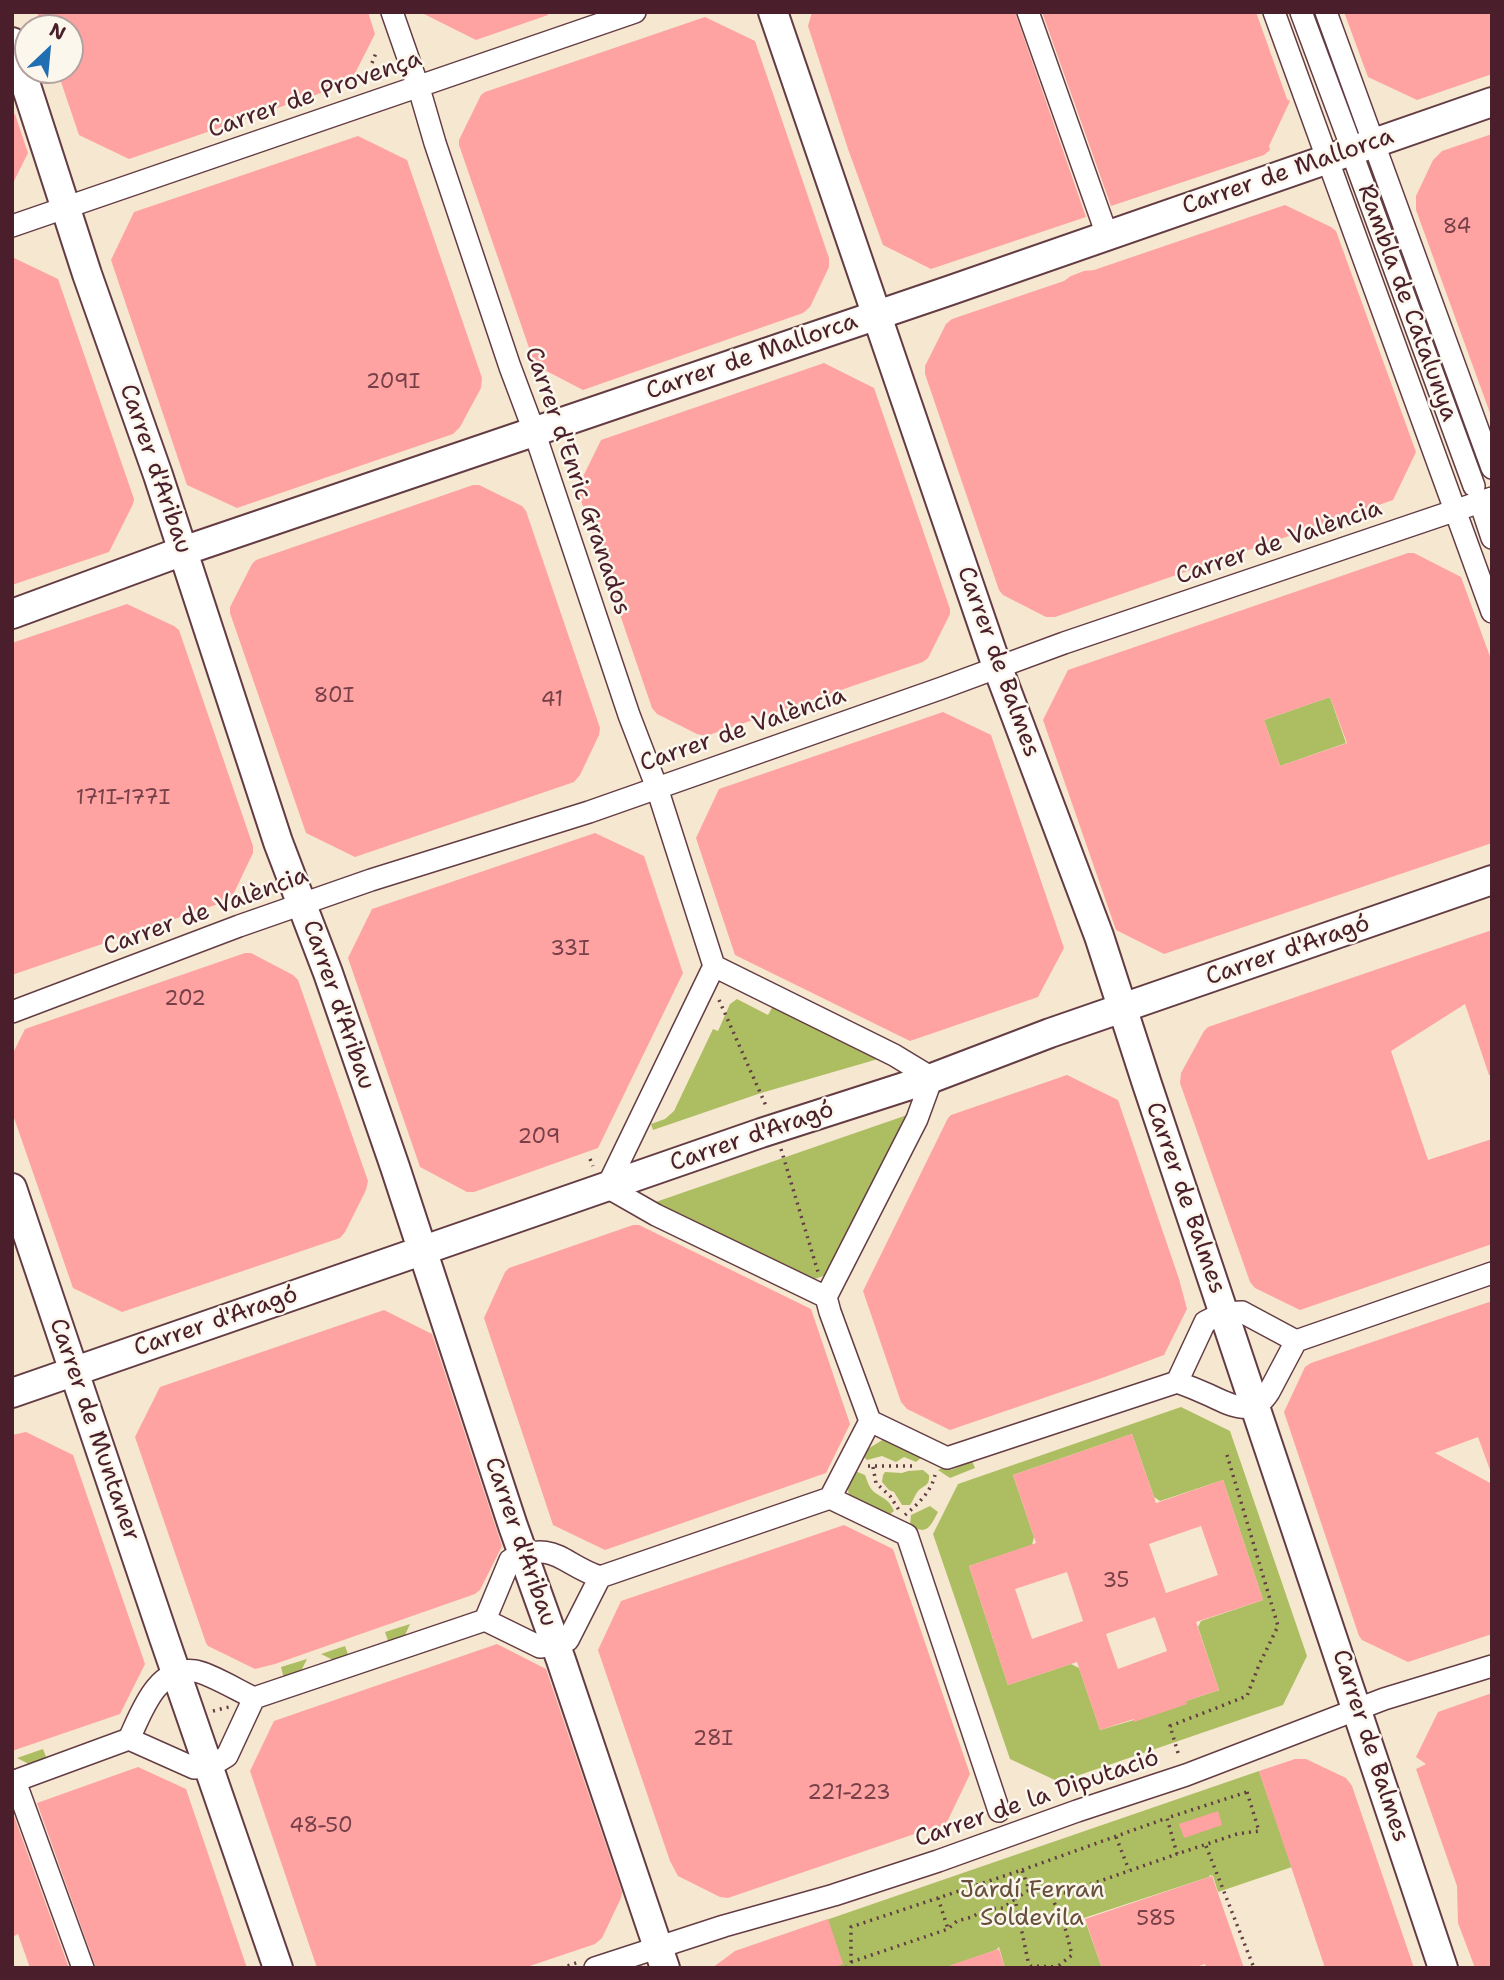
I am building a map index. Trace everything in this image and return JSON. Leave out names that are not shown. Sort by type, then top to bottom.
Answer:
[{"type":"main road","name":"Carrer de Balmes","points":[[773,12],[998,667],[1099,936],[1223,1312],[1245,1406],[1357,1708],[1443,1968]]},
{"type":"main road","name":"Carrer d'Aribau","points":[[12,42],[278,842],[337,998],[661,1957]]},
{"type":"main road","name":"Carrer de Mallorca","points":[[12,614],[183,551],[1492,102]]},
{"type":"main road","name":"Carrer d'Aragó","points":[[12,1393],[422,1251],[600,1176],[774,1129],[932,1078],[1122,1008],[1492,880]]},
{"type":"main road","name":"Carrer de Muntaner","points":[[12,1188],[278,1968]]},
{"type":"street","name":"Carrer d'Enric Granados","points":[[392,12],[510,367],[657,788],[714,966]]},
{"type":"street","name":"Carrer de Provença","points":[[12,226],[635,12]]},
{"type":"street","points":[[1028,12],[1107,235]]},
{"type":"street","name":"Rambla de Catalunya","points":[[1274,12],[1492,612]]},
{"type":"street","name":"Rambla de Catalunya","points":[[1301,12],[1492,468]]},
{"type":"street","name":"Rambla de Catalunya","points":[[1326,12],[1359,148],[1483,499],[1492,538]]},
{"type":"street","name":"Carrer de València","points":[[12,1012],[232,928],[371,880],[589,812],[1483,499]]},
{"type":"street","points":[[826,1297],[656,1215],[600,1176],[714,966],[894,1055],[932,1078],[917,1119],[826,1297],[870,1421],[940,1460],[1177,1382],[1245,1406],[1265,1399],[1287,1337],[1492,1273]]},
{"type":"street","points":[[1177,1382],[1205,1322],[1223,1312]]},
{"type":"street","name":"Carrer de Balmes","points":[[1223,1312],[1242,1312],[1287,1337]]},
{"type":"street","points":[[485,1620],[509,1560],[523,1554],[546,1550],[583,1571],[600,1577],[830,1498],[870,1421]]},
{"type":"street","points":[[830,1498],[907,1535],[999,1811]]},
{"type":"street","points":[[83,1968],[14,1782],[128,1739],[160,1682],[176,1671],[196,1671],[254,1698],[485,1620],[540,1647],[556,1645],[568,1640],[600,1577]]},
{"type":"street","name":"Carrer de la Diputació","points":[[594,1968],[661,1957],[724,1926],[834,1895],[938,1861],[1186,1774],[1357,1708],[1492,1665]]},
{"type":"street","points":[[128,1739],[194,1768],[209,1767],[227,1756],[254,1698]]},
{"type":"path","points":[[372,63],[376,53]]},
{"type":"path","points":[[717,996],[763,1095],[766,1107]]},
{"type":"path","points":[[783,1154],[817,1272]]},
{"type":"path","points":[[590,1158],[600,1176]]},
{"type":"path","points":[[1178,1753],[1170,1726],[1247,1696],[1278,1626],[1227,1455]]},
{"type":"path","points":[[848,1462],[873,1467],[916,1466],[940,1460],[926,1495],[903,1516],[891,1497],[876,1483],[873,1467]]},
{"type":"path","points":[[846,1968],[851,1962],[948,1929],[957,1921],[986,1909],[1003,1908],[1029,1890],[1066,1893],[1177,1854],[1259,1831],[1247,1792],[851,1927],[851,1962]]},
{"type":"path","points":[[1167,1818],[1177,1854]]},
{"type":"path","points":[[1116,1837],[1129,1870]]},
{"type":"path","points":[[1206,1846],[1254,1968]]},
{"type":"path","points":[[1022,1870],[1029,1890]]},
{"type":"path","points":[[1015,1899],[1031,1966],[1057,1967],[1072,1955],[1066,1931],[1049,1890]]},
{"type":"path","points":[[938,1898],[948,1929]]},
{"type":"green space","points":[[1330,697],[1346,743],[1280,766],[1264,720]]},
{"type":"green space","points":[[737,999],[768,1015],[773,1006],[878,1059],[761,1093],[653,1130],[651,1124],[665,1119],[674,1111],[713,1029],[718,1031],[730,1004]]},
{"type":"green space","points":[[910,1114],[832,1273],[806,1282],[647,1205]]},
{"type":"green space","points":[[1181,1407],[1230,1431],[1307,1656],[1283,1705],[1059,1782],[1010,1759],[933,1534],[958,1484]],"holes":[[[1132,1434],[1154,1497],[1160,1501],[1223,1480],[1263,1600],[1201,1621],[1198,1627],[1219,1690],[1186,1701],[1186,1704],[1100,1730],[1079,1668],[1071,1664],[1008,1685],[969,1566],[1032,1545],[1034,1537],[1013,1475]]]},
{"type":"green space","points":[[884,1439],[922,1457],[916,1462],[904,1457],[896,1462],[882,1456],[867,1460],[863,1456],[866,1450]]},
{"type":"green space","points":[[972,1461],[975,1468],[950,1478],[938,1470],[944,1467],[951,1470]]},
{"type":"green space","points":[[923,1470],[929,1475],[929,1481],[918,1491],[910,1505],[902,1505],[894,1492],[882,1482],[885,1472]]},
{"type":"green space","points":[[855,1471],[865,1475],[876,1494],[887,1501],[894,1511],[888,1516],[849,1498],[848,1488]]},
{"type":"green space","points":[[930,1506],[938,1512],[927,1528],[920,1530],[910,1525],[911,1515]]},
{"type":"green space","points":[[410,1624],[401,1644],[390,1647],[385,1632]]},
{"type":"green space","points":[[345,1646],[350,1660],[341,1664],[321,1654]]},
{"type":"green space","points":[[307,1659],[297,1679],[285,1683],[281,1667]]},
{"type":"green space","points":[[43,1749],[48,1762],[35,1767],[17,1758]]},
{"type":"green space","name":"Jardí Ferran Soldevila","points":[[1259,1771],[1292,1867],[1218,1892],[1213,1876],[1210,1875],[1084,1918],[1102,1968],[1005,1968],[999,1947],[944,1968],[780,1968],[771,1939]]},
{"type":"building","points":[[368,12],[375,34],[350,83],[129,159],[79,135],[62,84],[84,84],[84,14],[38,14]]},
{"type":"building","points":[[420,12],[548,12],[548,15],[476,40]]},
{"type":"building","points":[[812,12],[1015,12],[1086,217],[931,269],[883,245],[808,26]]},
{"type":"building","points":[[1042,12],[1256,12],[1290,101],[1269,146],[1270,150],[1264,155],[1111,206]]},
{"type":"building","points":[[1344,12],[1492,12],[1492,74],[1417,100],[1368,77]]},
{"type":"building","points":[[705,17],[755,41],[829,258],[829,267],[810,307],[803,313],[583,390],[535,365],[459,140],[485,92]]},
{"type":"building","points":[[15,114],[28,153],[12,185],[12,115]]},
{"type":"building","points":[[1492,134],[1490,413],[1416,210],[1416,196],[1433,160],[1442,151]]},
{"type":"building","points":[[358,136],[407,160],[482,378],[481,388],[460,427],[453,434],[237,508],[187,485],[111,260],[134,212]]},
{"type":"building","points":[[1285,205],[1336,231],[1416,452],[1393,500],[1055,617],[1046,617],[1003,595],[999,590],[925,374],[925,366],[946,324],[952,319],[1064,281],[1084,271],[1094,270]]},
{"type":"building","points":[[12,257],[58,279],[134,499],[109,552],[12,585]]},
{"type":"building","points":[[824,363],[874,388],[950,614],[928,658],[923,662],[706,736],[697,734],[657,714],[652,708],[577,489],[601,440]]},
{"type":"building","points":[[479,485],[522,506],[526,511],[600,728],[599,735],[574,782],[355,857],[306,833],[230,607],[256,560]]},
{"type":"building","points":[[1414,553],[1461,577],[1492,662],[1492,843],[1164,954],[1116,930],[1043,720],[1068,670]],"holes":[[[1330,697],[1347,743],[1280,766],[1264,720]]]},
{"type":"building","points":[[127,604],[179,630],[253,846],[253,853],[232,897],[227,901],[12,975],[12,643]]},
{"type":"building","points":[[943,712],[991,735],[1064,948],[1038,997],[910,1041],[735,955],[696,838],[719,789]]},
{"type":"building","points":[[595,833],[644,856],[683,973],[598,1148],[474,1192],[467,1192],[420,1167],[348,958],[372,909]]},
{"type":"building","points":[[1492,930],[1492,1075],[1489,1075],[1465,1004],[1391,1051],[1428,1160],[1492,1139],[1492,1244],[1300,1310],[1255,1288],[1250,1282],[1180,1083],[1181,1073],[1204,1031],[1208,1027]]},
{"type":"building","points":[[251,953],[298,980],[368,1181],[366,1190],[340,1238],[122,1312],[73,1288],[12,1112],[12,1055],[25,1029]]},
{"type":"building","points":[[1067,1075],[1118,1100],[1187,1309],[1164,1355],[950,1430],[907,1409],[901,1402],[863,1291],[948,1118]]},
{"type":"building","points":[[639,1225],[811,1309],[850,1424],[826,1473],[605,1550],[553,1525],[484,1318],[509,1268]]},
{"type":"building","points":[[1492,1301],[1492,1469],[1490,1470],[1478,1437],[1435,1453],[1492,1484],[1492,1634],[1408,1662],[1362,1640],[1359,1636],[1284,1412],[1305,1367],[1311,1363]]},
{"type":"building","points":[[384,1310],[432,1334],[502,1546],[480,1590],[475,1594],[255,1669],[206,1643],[135,1437],[160,1387]]},
{"type":"building","points":[[26,1432],[73,1455],[145,1664],[120,1714],[12,1751],[12,1435]]},
{"type":"building","points":[[1132,1434],[1156,1503],[1223,1480],[1263,1600],[1196,1622],[1219,1690],[1134,1722],[1134,1719],[1100,1730],[1077,1662],[1008,1685],[969,1566],[1036,1543],[1013,1475]],"holes":[[[1201,1526],[1218,1575],[1166,1593],[1149,1544]],[[1067,1572],[1083,1621],[1032,1639],[1015,1589]],[[1155,1617],[1167,1651],[1118,1669],[1106,1634]]]},
{"type":"building","points":[[844,1525],[893,1549],[970,1774],[943,1826],[728,1898],[720,1897],[678,1876],[670,1861],[598,1650],[621,1601]]},
{"type":"building","points":[[497,1644],[546,1669],[622,1892],[602,1938],[595,1944],[524,1968],[317,1968],[250,1771],[274,1721]]},
{"type":"building","points":[[1492,1693],[1492,1968],[1475,1968],[1458,1923],[1457,1886],[1416,1769],[1426,1764],[1416,1757],[1438,1712]]},
{"type":"building","points":[[1295,1759],[1306,1759],[1346,1778],[1352,1786],[1414,1968],[1325,1968],[1259,1771]]},
{"type":"building","points":[[138,1767],[186,1789],[247,1968],[96,1968],[37,1803]]},
{"type":"building","points":[[1218,1811],[1222,1825],[1184,1838],[1179,1824]]},
{"type":"building","points":[[12,1813],[69,1968],[30,1968],[18,1934],[12,1937]]},
{"type":"building","points":[[1212,1876],[1244,1968],[1206,1968],[1205,1964],[1193,1968],[1102,1968],[1085,1919]]},
{"type":"building","points":[[828,1919],[843,1964],[832,1968],[712,1968],[735,1951]]},
{"type":"building","points":[[999,1949],[1005,1968],[951,1968],[951,1965]]}]
